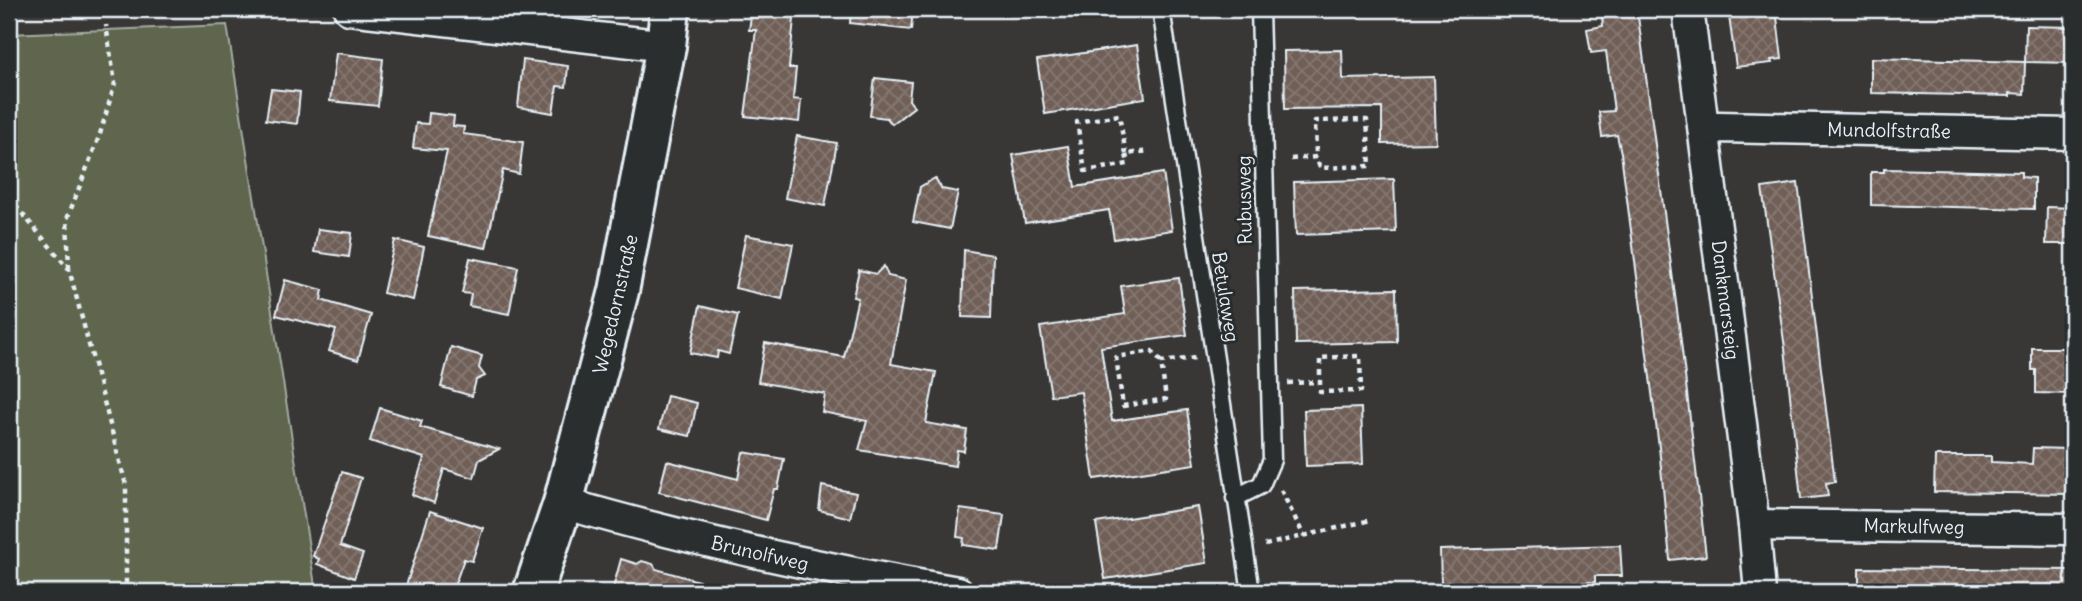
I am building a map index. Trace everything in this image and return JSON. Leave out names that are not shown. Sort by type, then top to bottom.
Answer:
[{"type":"street","points":[[349,9],[668,27]]},
{"type":"street","name":"Dankmarsteig","points":[[1688,9],[1754,525],[1760,592]]},
{"type":"street","name":"Wegedornstraße","points":[[533,592],[563,503],[622,278],[668,27]]},
{"type":"street","name":"Mundolfstraße","points":[[1704,130],[1718,127],[2073,134]]},
{"type":"street","name":"Brunolfweg","points":[[563,503],[876,585],[958,592]]},
{"type":"street","name":"Markulfweg","points":[[1754,525],[2073,529]]},
{"type":"lane","name":"Betulaweg","points":[[1160,9],[1251,592]]},
{"type":"lane","name":"Rubusweg","points":[[1260,9],[1272,460],[1270,466]]},
{"type":"lane","points":[[1236,498],[1261,485],[1270,466]]},
{"type":"path","points":[[106,25],[115,83],[100,134],[67,219],[69,269],[126,485],[126,592]]},
{"type":"path","points":[[1119,115],[1126,154],[1128,164],[1085,171],[1077,122],[1119,115]]},
{"type":"path","points":[[1367,120],[1370,166],[1320,168],[1316,157],[1315,121],[1367,120]]},
{"type":"path","points":[[1126,154],[1149,151]]},
{"type":"path","points":[[1291,159],[1316,157]]},
{"type":"path","points":[[9,198],[69,269]]},
{"type":"path","points":[[1152,351],[1161,362],[1166,399],[1123,406],[1116,357],[1152,351]]},
{"type":"path","points":[[1161,362],[1214,355]]},
{"type":"path","points":[[1360,356],[1362,391],[1321,392],[1320,382],[1320,358],[1360,356]]},
{"type":"path","points":[[1270,384],[1320,382]]},
{"type":"path","points":[[1270,466],[1304,536]]},
{"type":"path","points":[[1244,550],[1371,520]]},
{"type":"green space","points":[[227,25],[316,592],[9,592],[9,34]]},
{"type":"building","points":[[752,9],[795,9],[789,68],[796,68],[793,99],[801,100],[799,122],[745,116],[756,30],[749,30]]},
{"type":"building","points":[[851,9],[913,9],[911,30],[850,23]]},
{"type":"building","points":[[1601,9],[1637,9],[1680,333],[1706,556],[1670,560],[1659,447],[1621,153],[1617,135],[1602,137],[1599,112],[1614,111],[1606,51],[1591,53],[1587,29],[1603,26]]},
{"type":"building","points":[[1728,9],[1776,9],[1782,59],[1771,60],[1772,63],[1736,67]]},
{"type":"building","points":[[2026,26],[2073,27],[2073,63],[2025,62]]},
{"type":"building","points":[[1137,45],[1145,98],[1045,114],[1037,60]]},
{"type":"building","points":[[1342,50],[1343,79],[1434,77],[1436,143],[1382,144],[1382,108],[1285,109],[1284,51]]},
{"type":"building","points":[[336,53],[383,59],[378,106],[330,101]]},
{"type":"building","points":[[1871,58],[2025,62],[2024,94],[1871,93]]},
{"type":"building","points":[[523,60],[568,66],[566,87],[557,86],[553,113],[518,107]]},
{"type":"building","points":[[875,78],[911,82],[909,100],[914,107],[892,124],[887,118],[870,116]]},
{"type":"building","points":[[271,89],[300,92],[297,124],[266,120]]},
{"type":"building","points":[[429,113],[454,116],[453,126],[464,127],[463,134],[523,142],[519,174],[503,170],[486,248],[428,236],[447,151],[413,148],[416,123],[428,124]]},
{"type":"building","points":[[797,136],[837,143],[825,206],[785,198]]},
{"type":"building","points":[[1068,146],[1075,187],[1163,173],[1172,230],[1114,239],[1109,210],[1025,223],[1013,155]]},
{"type":"building","points":[[1884,169],[2021,172],[2021,177],[2034,178],[2034,209],[1871,205],[1871,172],[1884,172]]},
{"type":"building","points":[[935,178],[942,189],[958,192],[950,229],[913,222],[920,187]]},
{"type":"building","points":[[1394,179],[1396,232],[1296,235],[1294,182]]},
{"type":"building","points":[[1798,183],[1835,482],[1826,483],[1828,496],[1801,499],[1785,348],[1762,188]]},
{"type":"building","points":[[2047,207],[2073,208],[2073,244],[2046,244]]},
{"type":"building","points":[[318,229],[352,233],[349,257],[314,252]]},
{"type":"building","points":[[746,235],[793,244],[782,299],[735,288]]},
{"type":"building","points":[[395,240],[424,247],[413,300],[383,293]]},
{"type":"building","points":[[964,250],[993,255],[991,318],[962,317]]},
{"type":"building","points":[[470,258],[518,267],[509,314],[469,306],[471,294],[462,293]]},
{"type":"building","points":[[884,266],[888,276],[906,280],[891,364],[936,372],[926,423],[967,430],[964,451],[957,450],[955,466],[859,450],[867,421],[822,412],[825,394],[758,382],[765,343],[844,357],[858,298],[853,297],[859,270],[876,274]]},
{"type":"building","points":[[1179,278],[1187,335],[1101,347],[1112,421],[1187,410],[1195,464],[1094,479],[1081,392],[1051,396],[1040,327],[1125,314],[1121,286]]},
{"type":"building","points":[[285,280],[323,290],[321,300],[371,315],[358,360],[329,351],[336,330],[276,315]]},
{"type":"building","points":[[1396,289],[1397,342],[1296,344],[1295,291]]},
{"type":"building","points":[[700,306],[738,315],[729,354],[718,351],[717,358],[690,353]]},
{"type":"building","points":[[451,347],[482,356],[479,368],[485,376],[476,380],[472,396],[441,387]]},
{"type":"building","points":[[2032,348],[2073,348],[2073,394],[2036,393]]},
{"type":"building","points":[[667,396],[697,403],[690,436],[659,429]]},
{"type":"building","points":[[380,408],[422,421],[420,427],[499,449],[479,460],[474,478],[444,469],[434,503],[412,495],[424,458],[370,441]]},
{"type":"building","points":[[1361,408],[1363,464],[1306,466],[1304,410]]},
{"type":"building","points":[[2033,448],[2068,449],[2068,494],[1934,492],[1935,456],[1991,456],[1991,462],[2032,464]]},
{"type":"building","points":[[743,452],[784,459],[778,489],[774,489],[766,520],[659,492],[667,461],[738,479]]},
{"type":"building","points":[[342,472],[361,478],[340,546],[363,554],[354,578],[317,564],[319,559],[313,556]]},
{"type":"building","points":[[822,486],[856,493],[850,518],[819,510]]},
{"type":"building","points":[[1198,507],[1207,563],[1105,579],[1096,523]]},
{"type":"building","points":[[960,509],[1004,515],[999,550],[963,545],[964,538],[957,537]]},
{"type":"building","points":[[430,511],[483,528],[472,561],[464,559],[452,592],[404,592]]},
{"type":"building","points":[[1620,545],[1622,576],[1595,576],[1595,582],[1441,583],[1440,550]]},
{"type":"building","points":[[621,559],[637,564],[642,561],[653,564],[656,569],[716,586],[715,592],[612,592]]},
{"type":"building","points":[[1859,568],[2073,570],[2073,592],[1919,592],[1919,589],[1859,585]]}]
